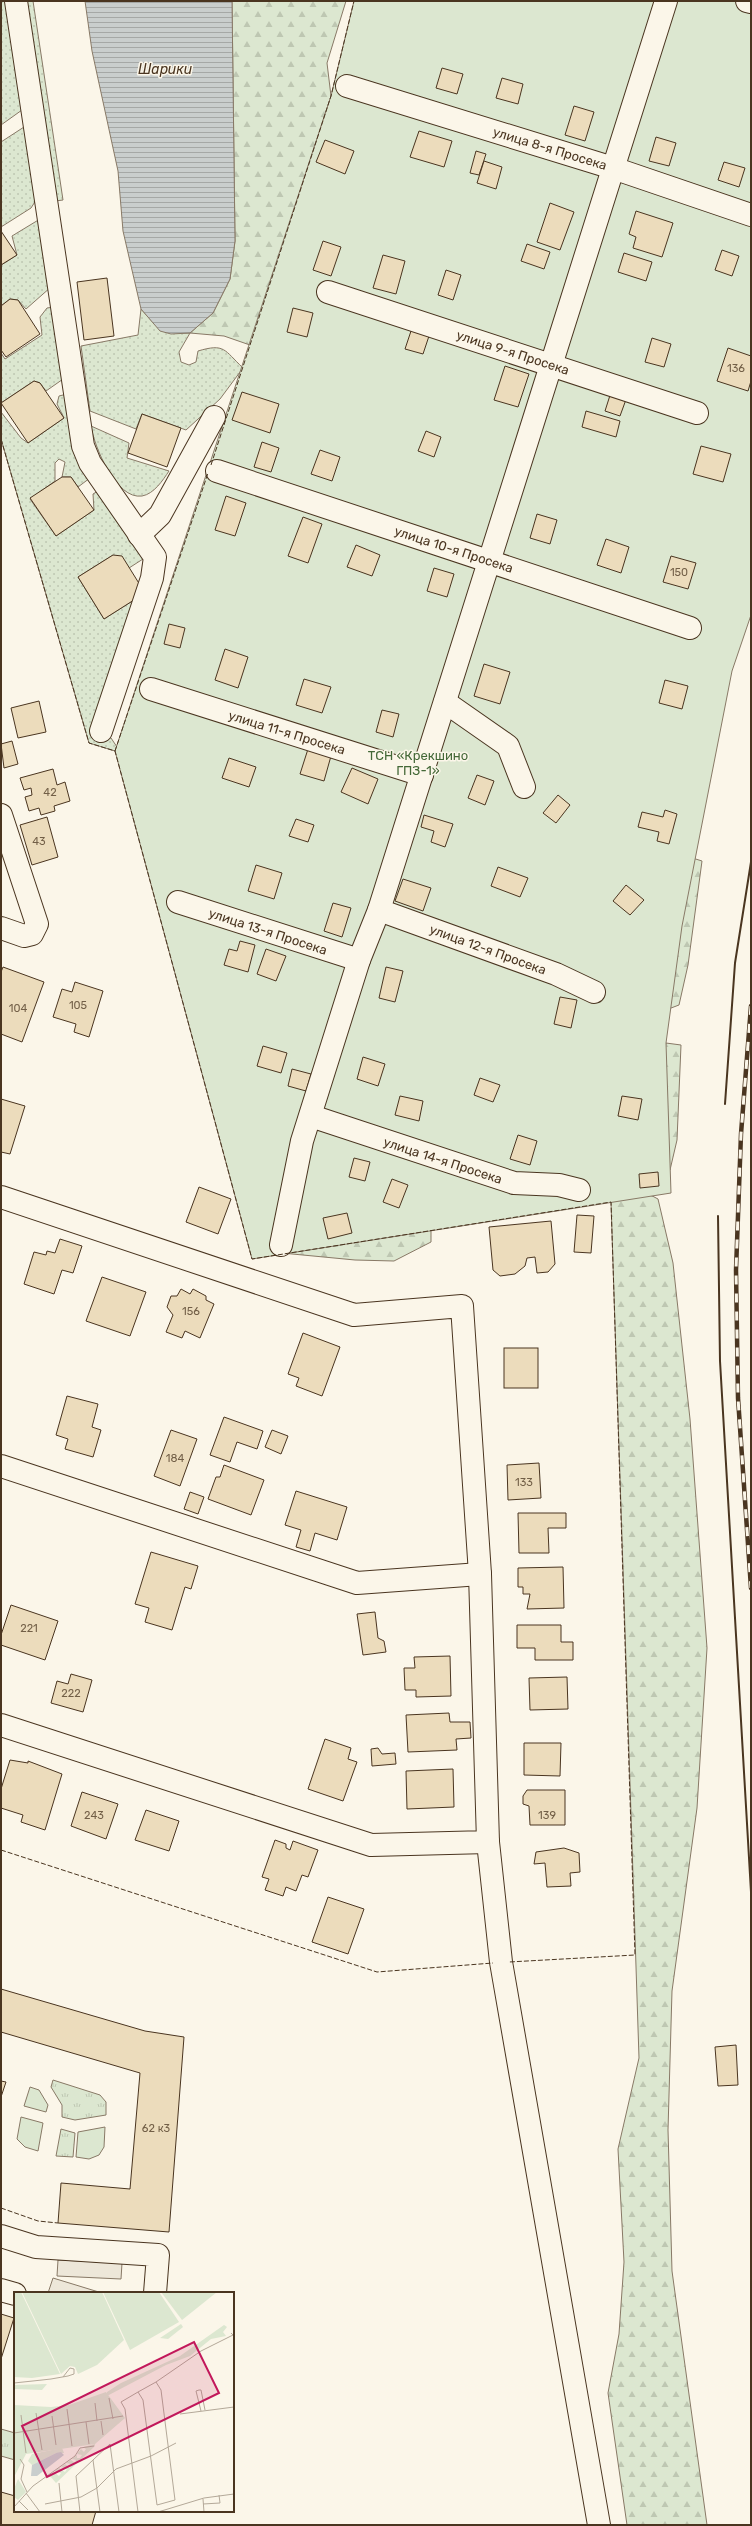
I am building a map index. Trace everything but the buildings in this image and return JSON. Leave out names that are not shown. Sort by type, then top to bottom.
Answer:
[{"type":"street","points":[[16,1],[83,446],[90,463],[155,557],[154,572],[101,731]]},
{"type":"street","points":[[281,1245],[302,1141],[359,960],[379,910],[666,1]]},
{"type":"street","points":[[747,1],[751,2]]},
{"type":"street","name":"улица 8-я Просека","points":[[347,86],[613,168],[751,215]]},
{"type":"street","name":"улица 9-я Просека","points":[[328,292],[698,413]]},
{"type":"street","points":[[140,535],[160,515],[214,417]]},
{"type":"street","name":"улица 10-я Просека","points":[[217,471],[690,628]]},
{"type":"street","name":"улица 11-я Просека","points":[[151,689],[422,775]]},
{"type":"street","points":[[445,702],[508,746],[524,787]]},
{"type":"street","points":[[1,815],[37,924],[32,934],[24,936],[1,928]]},
{"type":"street","name":"улица 13-я Просека","points":[[178,902],[359,960]]},
{"type":"street","name":"улица 12-я Просека","points":[[379,910],[556,974],[594,992]]},
{"type":"street","name":"улица 14-я Просека","points":[[311,1116],[514,1183],[559,1185],[579,1190]]},
{"type":"street","points":[[1,1197],[354,1315],[462,1306],[480,1574],[488,1842],[501,1962],[599,2525]]},
{"type":"street","points":[[1,1466],[357,1583],[480,1574]]},
{"type":"street","points":[[1,1725],[371,1845],[488,1842]]},
{"type":"street","points":[[1,2236],[36,2247],[158,2255],[155,2292]]},
{"type":"street","points":[[1,2290],[14,2294]]},
{"type":"green space","points":[[1,1],[7,1],[22,110],[1,125]]},
{"type":"green space","points":[[22,1],[33,1],[63,200],[55,201]]},
{"type":"green space","points":[[232,1],[346,1],[327,63],[331,96],[250,345],[224,336],[190,333],[213,313],[230,279],[235,241]]},
{"type":"green space","name":"ТСН «Крекшино ГПЗ-1»","points":[[354,1],[751,1],[751,615],[732,671],[682,926],[666,1043],[671,1193],[252,1259],[115,751],[331,96]]},
{"type":"green space","points":[[24,127],[29,129],[38,197],[31,208],[1,227],[1,142]]},
{"type":"green space","points":[[40,219],[51,287],[26,309],[18,300],[10,299],[1,306],[1,265],[17,255],[12,236]]},
{"type":"green space","points":[[54,307],[66,377],[46,391],[40,383],[34,381],[1,403],[1,353],[5,359],[42,335],[40,317],[47,308]]},
{"type":"green space","points":[[141,309],[152,322],[161,329],[172,333],[190,333],[179,352],[181,362],[189,365],[196,362],[198,351],[219,348],[228,353],[243,368],[220,399],[186,430],[142,414],[136,429],[90,411],[81,346],[138,335]]},
{"type":"green space","points":[[67,394],[90,478],[78,487],[71,477],[62,477],[65,462],[59,459],[55,463],[55,481],[30,499],[56,536],[94,510],[93,494],[98,491],[143,559],[129,568],[113,555],[78,577],[104,619],[145,593],[102,736],[111,738],[117,747],[115,751],[89,743],[1,439],[1,412],[21,438],[28,443],[64,418],[57,404],[59,396]]},
{"type":"green space","points":[[91,426],[129,443],[127,458],[169,471],[158,486],[146,495],[132,495],[123,490],[115,481],[102,458]]},
{"type":"green space","points":[[683,855],[702,861],[688,965],[679,1005],[663,1011]]},
{"type":"green space","points":[[666,1043],[681,1045],[677,1140],[670,1170],[648,1095]]},
{"type":"green space","points":[[613,1175],[658,1199],[673,1263],[690,1419],[707,1648],[697,1808],[672,1991],[668,2130],[672,2271],[707,2525],[627,2525],[608,2393],[619,2334],[624,2262],[618,2149],[639,2058],[611,1202]]},
{"type":"green space","points":[[431,1217],[431,1242],[394,1261],[355,1260],[261,1251]]},
{"type":"green space","points":[[53,2080],[100,2095],[106,2102],[106,2115],[75,2120],[62,2117],[62,2105],[51,2087]]},
{"type":"green space","points":[[30,2087],[39,2090],[48,2105],[46,2112],[24,2106]]},
{"type":"green space","points":[[21,2117],[43,2123],[38,2151],[25,2147],[17,2139]]},
{"type":"green space","points":[[105,2127],[104,2147],[99,2155],[89,2159],[76,2157],[78,2132]]},
{"type":"green space","points":[[61,2129],[75,2133],[73,2157],[56,2156]]},
{"type":"green space","points":[[1,2429],[14,2433],[14,2460],[1,2456]]},
{"type":"shaded area","points":[[58,2260],[122,2263],[121,2279],[57,2276]]},
{"type":"shaded area","points":[[53,2278],[99,2292],[48,2292]]},
{"type":"water","name":"Шарики","points":[[85,1],[232,1],[235,241],[230,279],[213,313],[190,333],[171,334],[160,331],[141,309],[123,231],[118,171],[92,51]]},
{"type":"railway","points":[[751,1006],[741,1134],[736,1270],[738,1398],[751,1588]]},
{"type":"fence","points":[[211,465],[331,96],[354,1]]},
{"type":"fence","points":[[1,439],[89,743],[115,751],[252,1259],[611,1202],[635,1955],[509,1962]]},
{"type":"fence","points":[[115,751],[208,473]]},
{"type":"fence","points":[[1,1850],[377,1972],[493,1963]]},
{"type":"fence","points":[[1,2208],[38,2221],[58,2223]]},
{"type":"wall","points":[[725,1104],[735,963],[751,862]]},
{"type":"wall","points":[[718,1216],[720,1361],[751,1892]]}]
